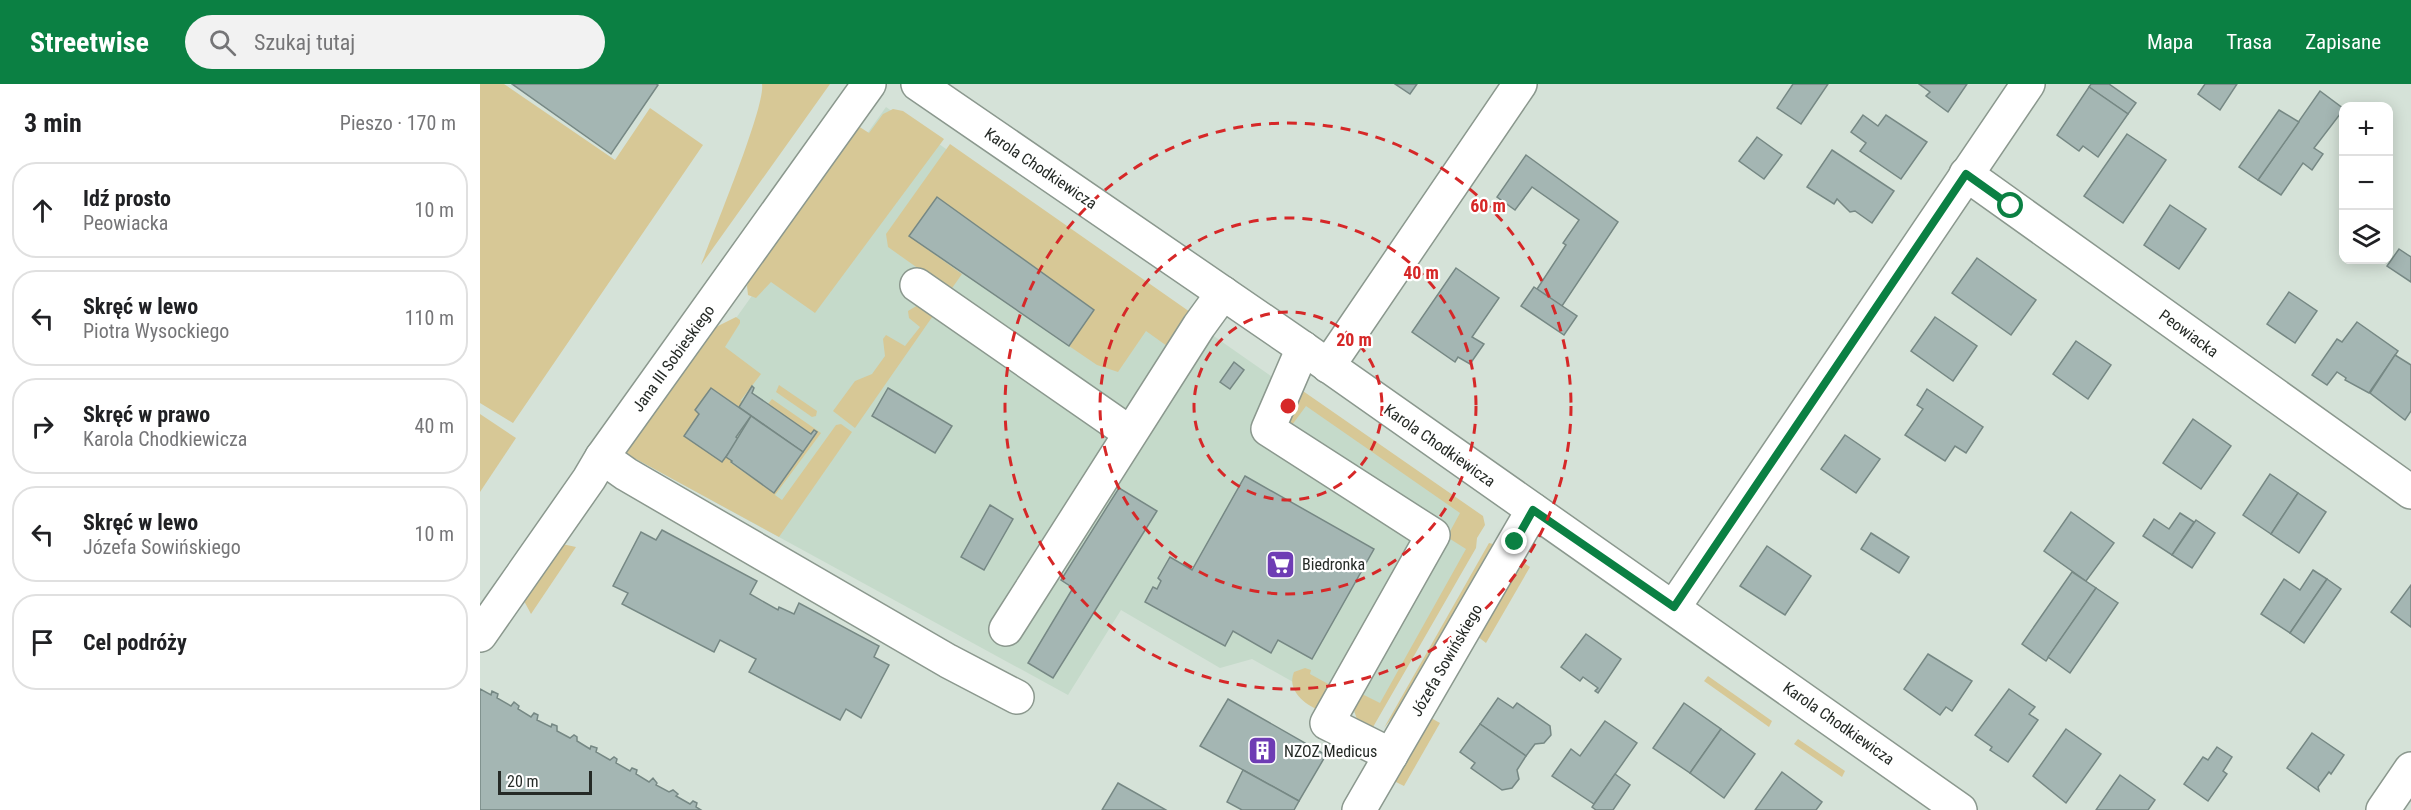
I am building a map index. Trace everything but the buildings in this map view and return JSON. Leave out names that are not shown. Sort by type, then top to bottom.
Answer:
[{"type":"street","name":"Jana III Sobieskiego","points":[[480,635],[602,457],[869,84]]},
{"type":"street","name":"Karola Chodkiewicza","points":[[918,84],[1316,357],[1960,810]]},
{"type":"street","points":[[1391,755],[1328,723],[1433,535],[1268,429],[1316,357],[1520,84]]},
{"type":"street","points":[[1674,607],[2028,84]]},
{"type":"street","name":"Peowiacka","points":[[1966,174],[2411,492]]},
{"type":"street","points":[[917,285],[1130,433]]},
{"type":"street","points":[[1006,628],[1199,326],[1223,293]]},
{"type":"street","points":[[602,457],[626,474],[948,661],[1017,697]]},
{"type":"street","name":"Józefa Sowińskiego","points":[[1359,810],[1533,510]]},
{"type":"street","points":[[2383,810],[2411,769]]},
{"type":"shaded area","points":[[480,84],[504,84],[615,160],[650,108],[703,145],[513,423],[480,403]]},
{"type":"shaded area","points":[[762,84],[830,84],[701,265],[756,117]]},
{"type":"shaded area","points":[[886,107],[1484,525],[1380,707],[1350,714],[1252,659],[1220,668],[1121,610],[1068,695],[636,459]]},
{"type":"shaded area","points":[[893,109],[903,111],[944,139],[815,313],[771,282],[756,298],[748,295],[747,286],[754,267],[855,124],[869,133],[883,114]]},
{"type":"shaded area","points":[[950,144],[1190,312],[1167,346],[1146,331],[1118,372],[1097,365],[1069,346],[1094,310],[937,197],[909,236],[962,274],[950,291],[888,247],[886,234]]},
{"type":"shaded area","points":[[918,305],[937,310],[855,428],[833,411],[855,381],[872,374],[885,356],[883,339],[886,335],[905,346],[920,327],[909,318],[908,311]]},
{"type":"shaded area","points":[[736,317],[740,323],[725,347],[761,374],[741,400],[743,402],[739,407],[711,388],[695,410],[699,414],[685,435],[722,462],[726,457],[774,493],[817,433],[814,431],[811,434],[768,404],[772,399],[821,433],[775,495],[782,500],[836,425],[841,424],[852,432],[779,537],[636,459],[633,464],[627,456],[627,449],[710,330]]},
{"type":"shaded area","points":[[779,385],[817,411],[816,416],[812,417],[776,392]]},
{"type":"shaded area","points":[[1300,389],[1483,516],[1485,525],[1477,538],[1476,548],[1369,734],[1355,714],[1354,704],[1358,692],[1380,703],[1466,549],[1447,537],[1460,513],[1306,406],[1292,425],[1289,420]]},
{"type":"shaded area","points":[[480,414],[516,438],[480,492]]},
{"type":"shaded area","points":[[1489,543],[1493,544],[1398,710],[1384,728]]},
{"type":"shaded area","points":[[562,544],[576,547],[531,614],[523,599]]},
{"type":"shaded area","points":[[1521,561],[1530,567],[1486,643],[1477,636]]},
{"type":"shaded area","points":[[1305,668],[1311,670],[1310,674],[1330,685],[1316,709],[1301,699],[1294,689],[1292,678],[1294,672]]},
{"type":"shaded area","points":[[1708,676],[1772,721],[1769,727],[1704,681]]},
{"type":"shaded area","points":[[1431,718],[1440,723],[1404,786],[1394,781]]},
{"type":"shaded area","points":[[1798,739],[1845,771],[1842,777],[1794,744]]},
{"type":"place","name":"Biedronka","points":[[1281,564]]},
{"type":"place","name":"NZOZ Medicus","points":[[1263,751]]},
{"type":"route","points":[[1515,542],[1533,510],[1674,607],[1966,174],[2011,206]]}]
